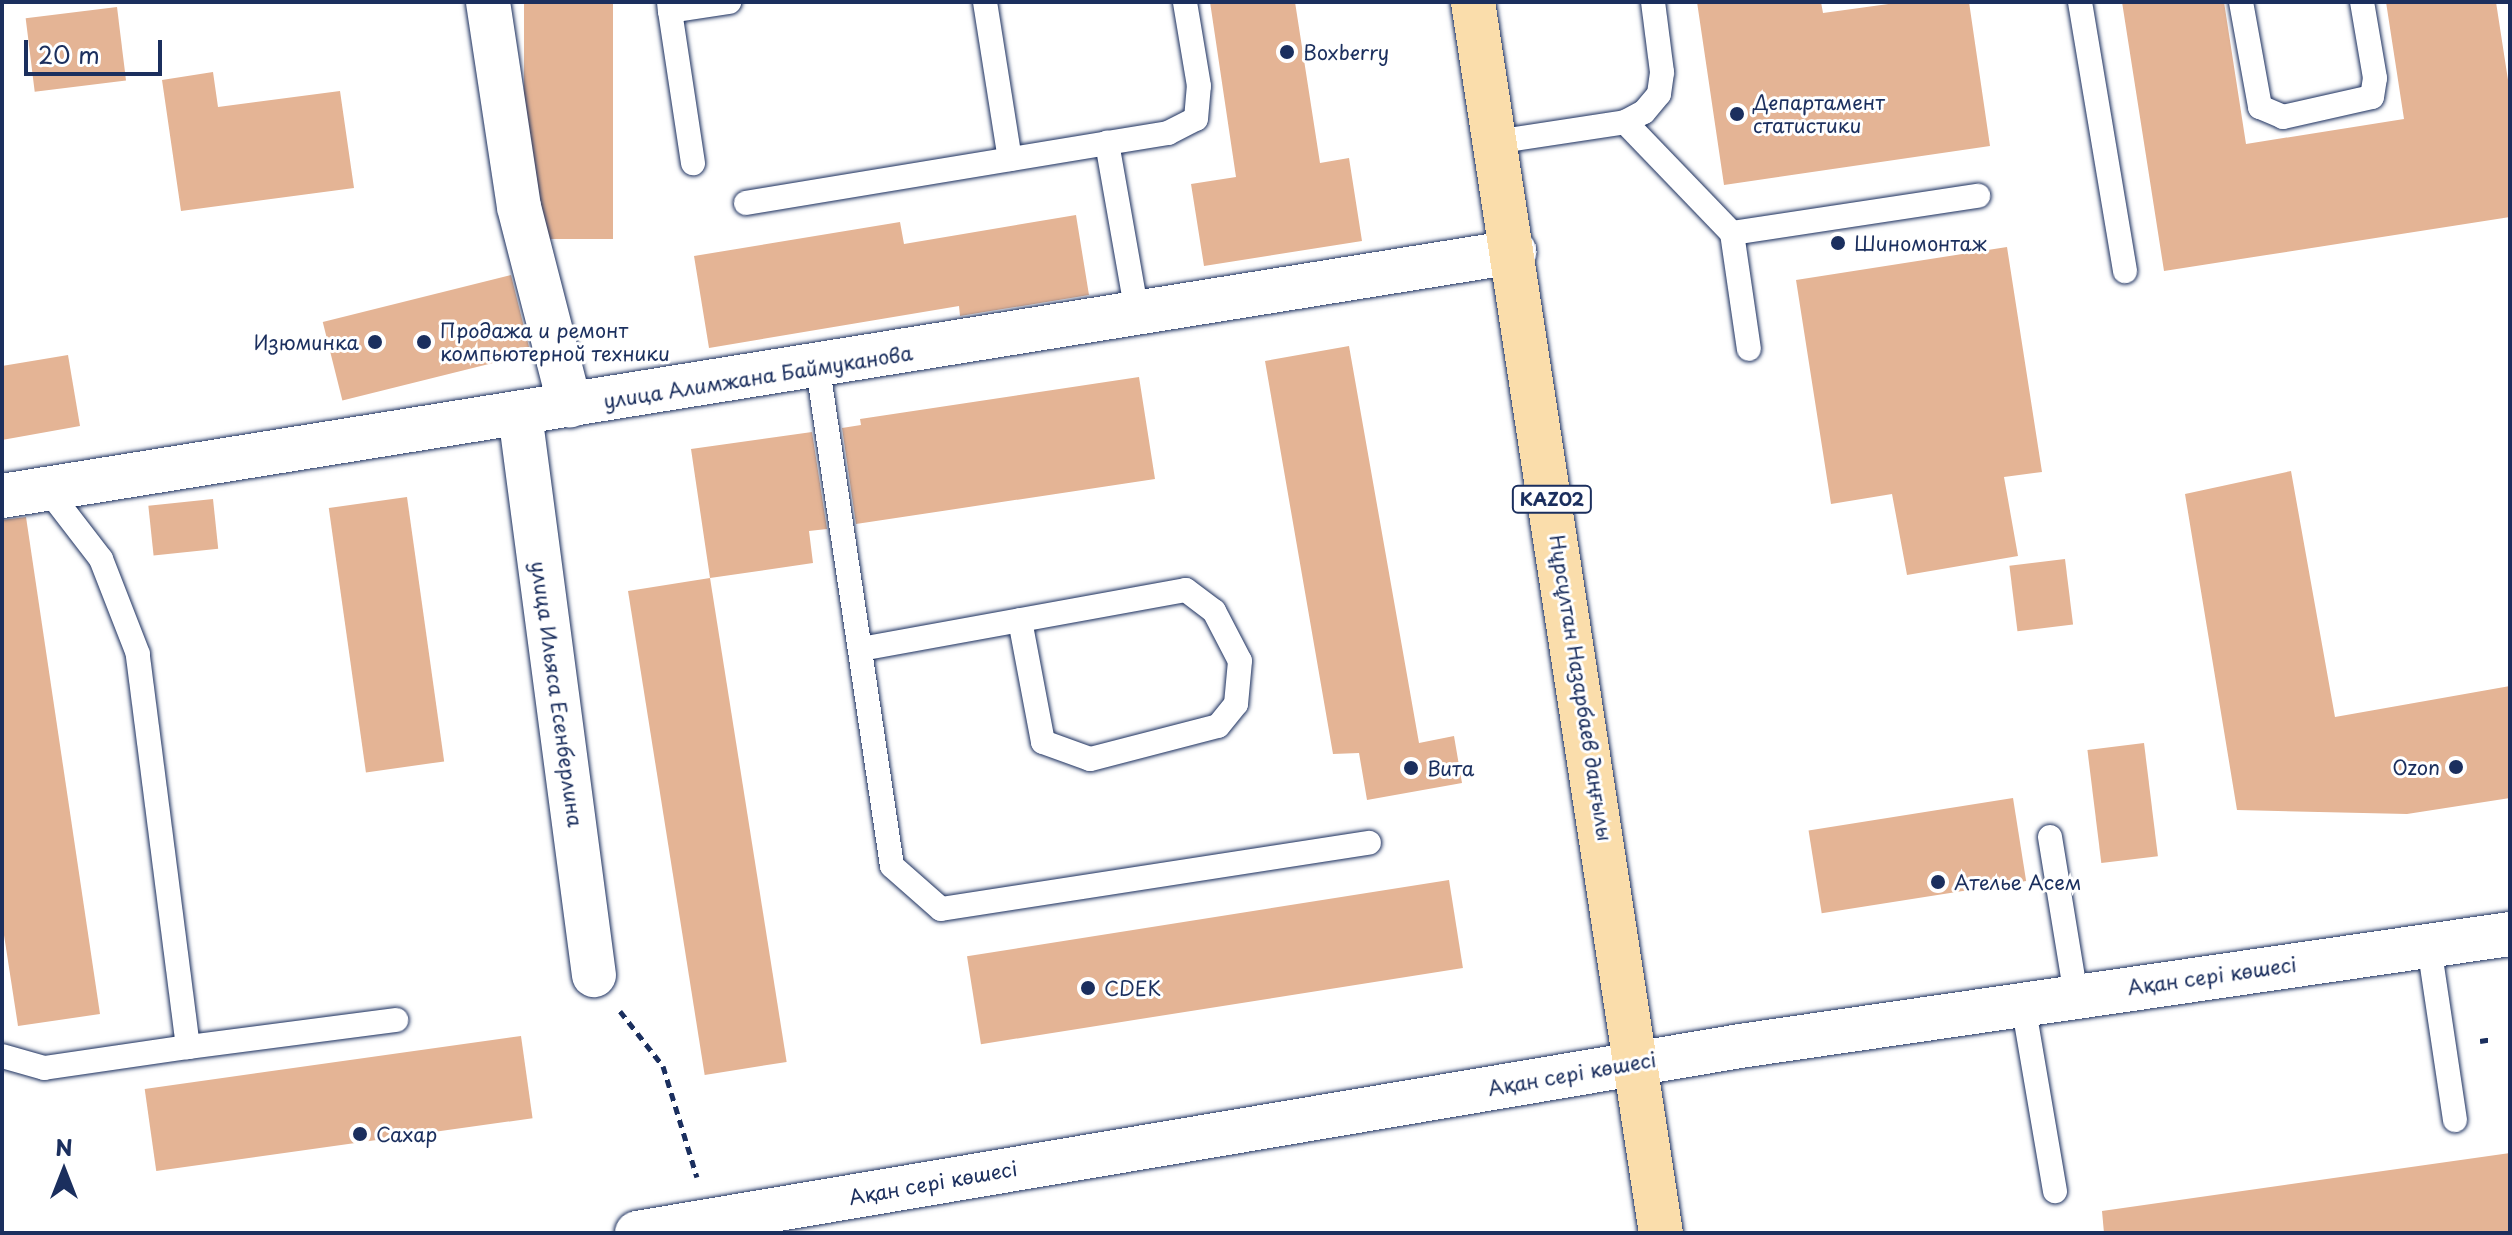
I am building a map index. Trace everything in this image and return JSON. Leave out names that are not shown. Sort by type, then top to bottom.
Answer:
[{"type":"highway","name":"Нұрсұлтан Назарбаев даңғылы","points":[[1473,2],[1514,252],[1661,1233]]},
{"type":"street","points":[[488,2],[519,207],[570,406]]},
{"type":"street","name":"улица Алимжана Баймуканова","points":[[2,496],[818,369],[1514,252]]},
{"type":"street","name":"улица Ильяса Есенберлина","points":[[520,414],[594,975]]},
{"type":"street","name":"Ақан сері көшесі","points":[[651,1232],[1637,1063],[2076,995],[2510,934]]},
{"type":"lane","points":[[693,163],[670,7],[729,2]]},
{"type":"lane","points":[[985,2],[1010,159]]},
{"type":"lane","points":[[746,203],[1168,133],[1196,119],[1199,86],[1185,2]]},
{"type":"lane","points":[[1495,142],[1625,122],[1659,94],[1653,2]]},
{"type":"lane","points":[[2080,2],[2125,271]]},
{"type":"lane","points":[[2241,2],[2260,107],[2283,117],[2372,97],[2375,78],[2362,2]]},
{"type":"lane","points":[[1625,122],[1732,233],[1749,349]]},
{"type":"lane","points":[[1107,143],[1137,313]]},
{"type":"lane","points":[[1732,233],[1978,196]]},
{"type":"lane","points":[[818,369],[892,866],[941,909],[1369,843]]},
{"type":"lane","points":[[47,489],[101,559],[138,654],[188,1047]]},
{"type":"lane","points":[[861,649],[1020,620],[1186,590],[1214,611],[1240,661],[1236,704],[1218,726],[1090,759],[1043,742],[1020,620]]},
{"type":"lane","points":[[2050,837],[2076,995]]},
{"type":"lane","points":[[2429,946],[2455,1120]]},
{"type":"lane","points":[[2023,1004],[2055,1191]]},
{"type":"lane","points":[[2,1056],[44,1068],[396,1020]]},
{"type":"path","points":[[594,975],[663,1066],[690,1143],[705,1221]]},
{"type":"path","points":[[2480,1041],[2493,1039]]},
{"type":"building","points":[[524,2],[613,2],[613,239],[524,239]]},
{"type":"building","points":[[1210,2],[1295,2],[1320,163],[1349,158],[1362,241],[1204,266],[1191,184],[1236,177]]},
{"type":"building","points":[[1697,2],[1821,2],[1823,13],[1903,2],[1969,2],[1990,146],[1724,185]]},
{"type":"building","points":[[2122,2],[2224,2],[2246,144],[2404,119],[2386,2],[2496,2],[2510,93],[2510,217],[2164,271]]},
{"type":"building","points":[[117,7],[126,80],[35,92],[26,18]]},
{"type":"building","points":[[213,72],[218,107],[340,91],[354,188],[181,211],[162,80]]},
{"type":"building","points":[[1076,215],[1089,295],[960,316],[959,306],[709,348],[694,256],[900,222],[904,244]]},
{"type":"building","points":[[2007,247],[2042,472],[2004,477],[2018,556],[1907,575],[1892,494],[1831,504],[1796,280]]},
{"type":"building","points":[[511,275],[531,354],[342,401],[323,322]]},
{"type":"building","points":[[1349,346],[1419,743],[1454,736],[1462,783],[1367,800],[1359,753],[1333,754],[1265,361]]},
{"type":"building","points":[[68,355],[80,426],[2,440],[2,366]]},
{"type":"building","points":[[1139,377],[1155,479],[856,524],[842,428],[861,425],[860,419]]},
{"type":"building","points":[[812,432],[827,529],[809,531],[813,563],[710,578],[691,449]]},
{"type":"building","points":[[2291,471],[2335,717],[2510,686],[2510,798],[2407,814],[2237,810],[2185,494]]},
{"type":"building","points":[[407,497],[444,761],[366,772],[329,508]]},
{"type":"building","points":[[213,499],[218,549],[154,556],[148,506]]},
{"type":"building","points":[[26,517],[100,1014],[18,1026],[2,922],[2,520]]},
{"type":"building","points":[[2065,559],[2073,625],[2017,631],[2009,566]]},
{"type":"building","points":[[710,578],[787,1062],[705,1075],[628,591]]},
{"type":"building","points":[[2144,743],[2158,856],[2101,863],[2087,750]]},
{"type":"building","points":[[2013,798],[2026,881],[1822,913],[1809,830]]},
{"type":"building","points":[[1449,880],[1463,968],[981,1044],[967,956]]},
{"type":"building","points":[[521,1036],[533,1118],[156,1171],[145,1089]]},
{"type":"building","points":[[2510,1153],[2510,1233],[2104,1233],[2102,1211]]},
{"type":"place","name":"Boxberry","points":[[1287,52]]},
{"type":"place","name":"Департамент статистики","points":[[1737,114]]},
{"type":"place","name":"Шиномонтаж","points":[[1838,243]]},
{"type":"place","name":"Изюминка","points":[[375,342]]},
{"type":"place","name":"Продажа и ремонт компьютерной техники","points":[[424,342]]},
{"type":"place","name":"Ozon","points":[[2456,767]]},
{"type":"place","name":"Вита","points":[[1411,768]]},
{"type":"place","name":"Ателье Асем","points":[[1938,882]]},
{"type":"place","name":"CDEK","points":[[1088,988]]},
{"type":"place","name":"Сахар","points":[[360,1134]]}]
